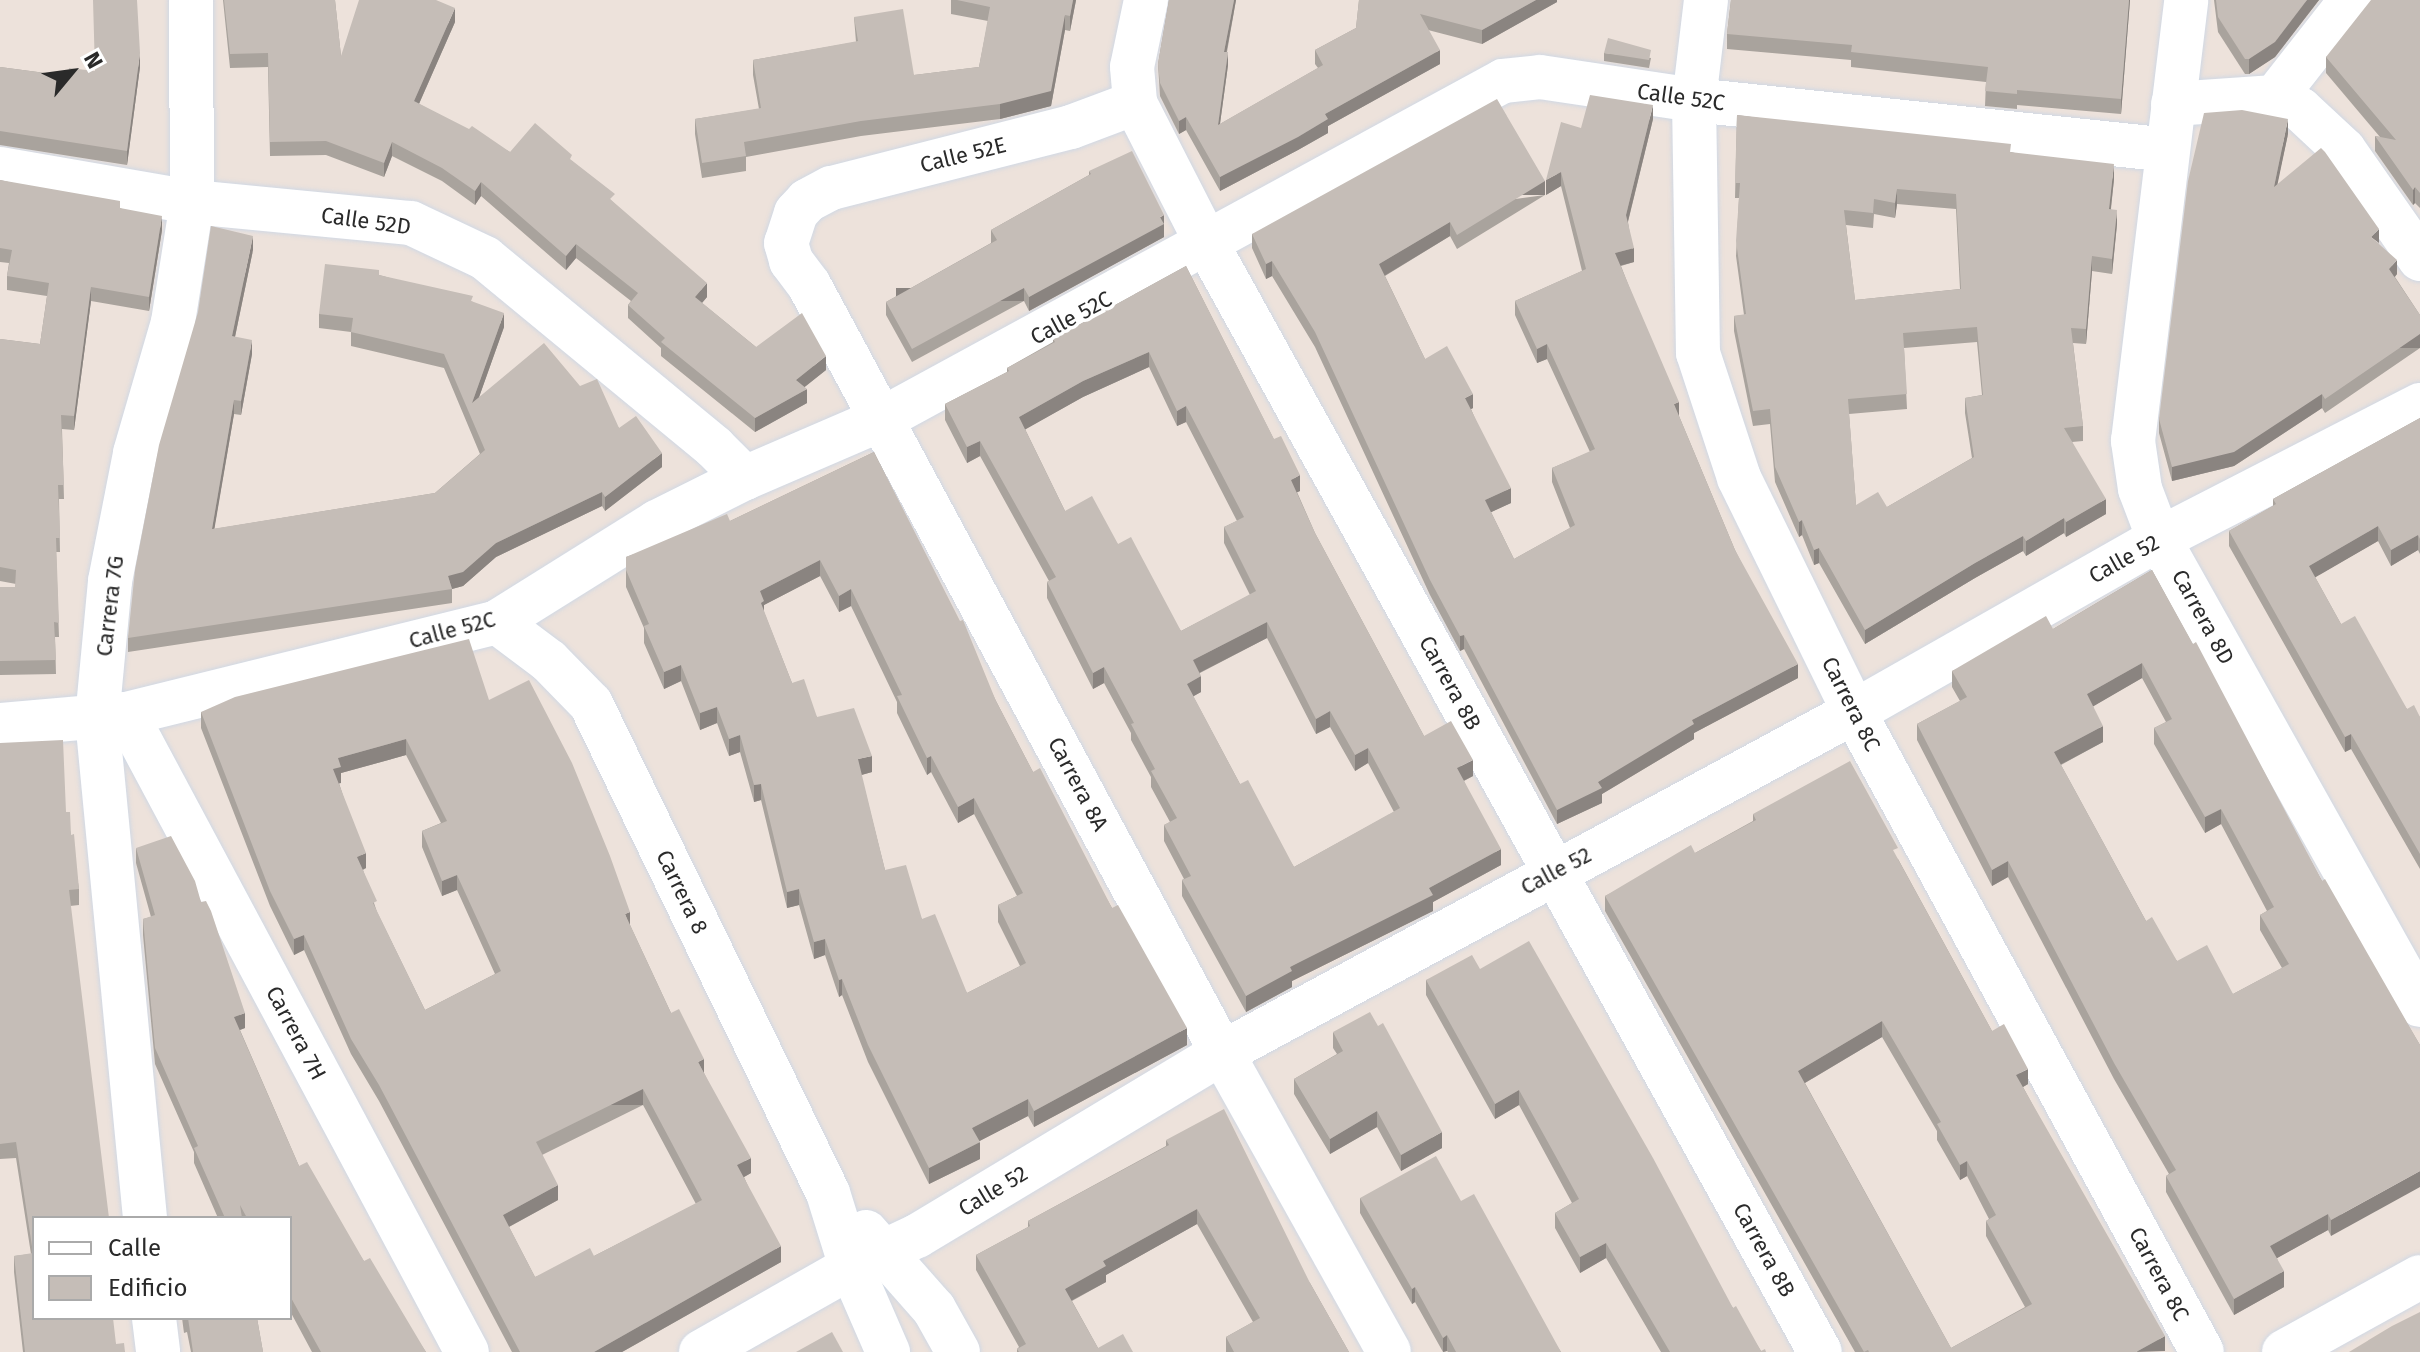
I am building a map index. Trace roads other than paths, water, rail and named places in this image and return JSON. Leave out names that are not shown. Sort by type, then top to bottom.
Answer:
[{"type":"street","name":"Carrera 7G","points":[[145,1216],[111,717],[113,567],[135,453],[173,322],[192,202],[191,0]]},
{"type":"street","name":"Carrera 8B","points":[[1146,0],[1132,67],[1135,103],[1207,244],[1820,1352]]},
{"type":"street","name":"Carrera 8C","points":[[1706,0],[1694,100],[1698,353],[1739,478],[1854,712],[2202,1352]]},
{"type":"street","name":"Carrera 8D","points":[[2186,0],[2133,441],[2140,489],[2159,539],[2420,1005]]},
{"type":"street","points":[[2275,97],[2351,0]]},
{"type":"street","name":"Calle 52C","points":[[0,725],[111,717],[497,622],[657,522],[745,478],[882,419],[1503,81],[1540,77],[1694,100],[2166,150]]},
{"type":"street","points":[[2173,104],[2275,97],[2300,109],[2344,150],[2420,259]]},
{"type":"street","name":"Calle 52E","points":[[796,213],[807,201],[831,188],[1071,127],[1135,103]]},
{"type":"street","name":"Calle 52D","points":[[0,169],[192,202],[411,223],[485,258],[714,447],[745,478]]},
{"type":"street","name":"Carrera 8A","points":[[796,213],[786,243],[791,261],[809,285],[1222,1053],[1389,1352]]},
{"type":"street","name":"Calle 52","points":[[701,1352],[867,1259],[917,1236],[1222,1053],[1854,712],[2159,539],[2420,405]]},
{"type":"street","name":"Carrera 8","points":[[497,622],[549,661],[591,704],[828,1193],[867,1259],[888,1352]]},
{"type":"street","name":"Carrera 7H","points":[[111,717],[467,1352]]},
{"type":"street","name":"Carrera 8","points":[[867,1259],[934,1309],[958,1352]]},
{"type":"street","points":[[2284,1352],[2420,1277]]},
{"type":"street","points":[[154,1320],[158,1352]]}]
